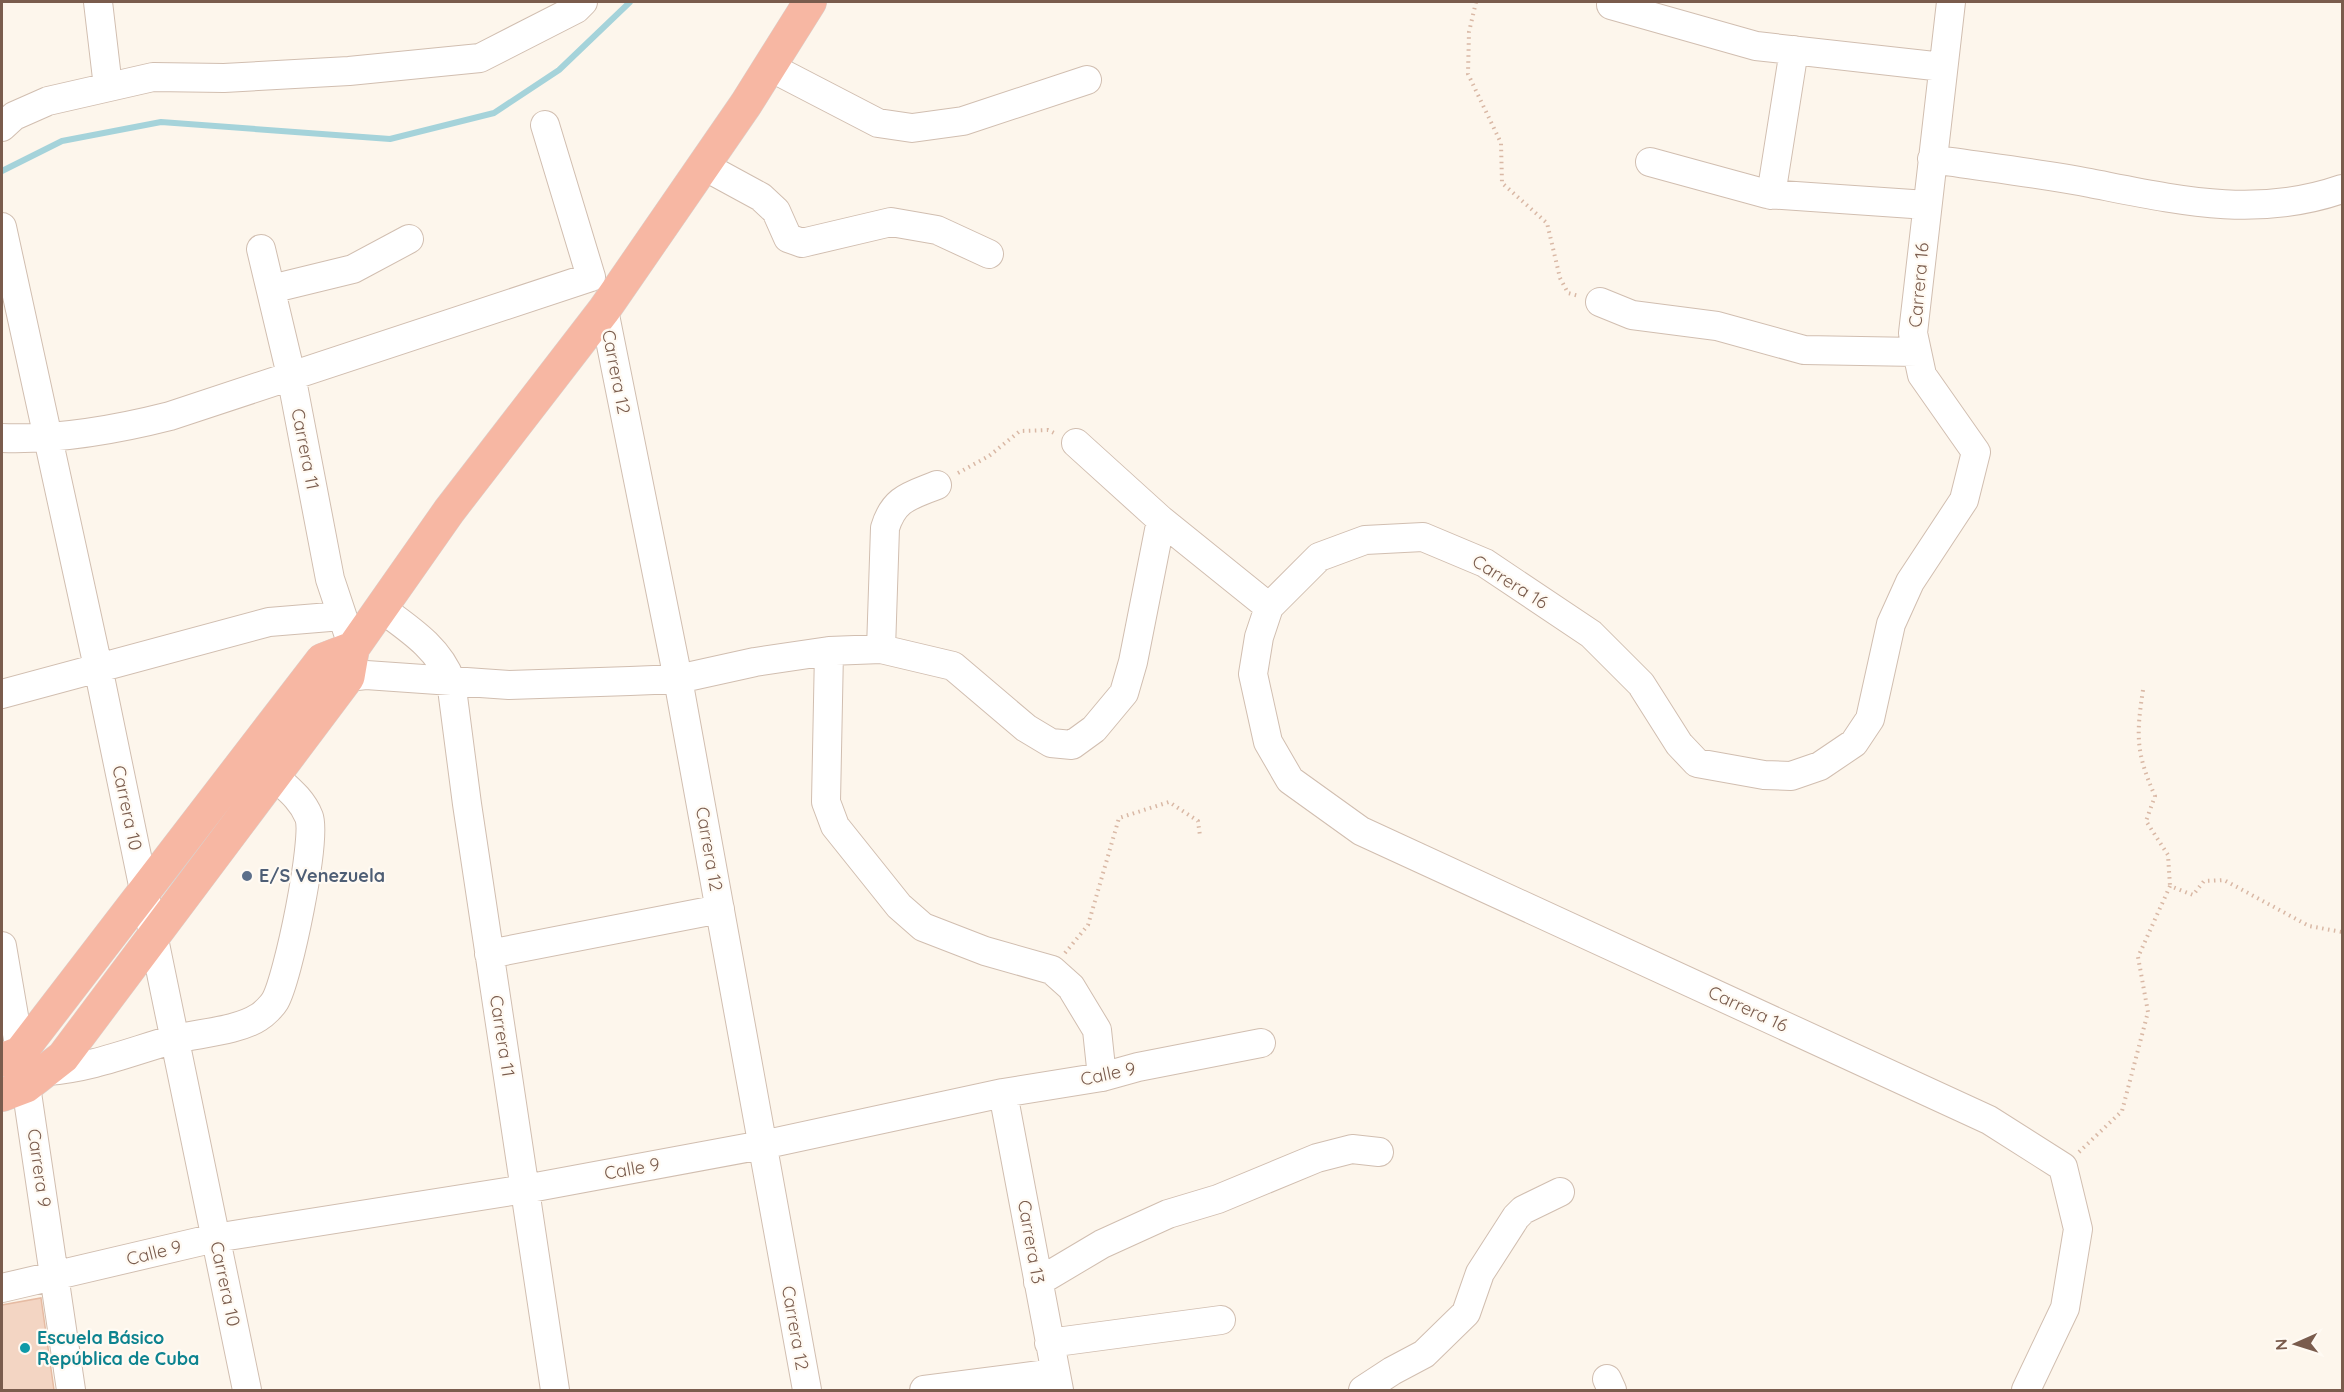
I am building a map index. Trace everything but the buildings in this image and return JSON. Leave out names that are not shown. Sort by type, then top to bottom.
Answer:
[{"type":"highway","points":[[25,1084],[63,1057],[274,776],[350,663],[382,609],[449,511],[603,294],[704,166],[810,2]]},
{"type":"highway","points":[[10,1057],[145,891],[322,660],[350,663]]},
{"type":"street","points":[[98,2],[108,87]]},
{"type":"street","name":"Carrera 16","points":[[1951,2],[1913,333],[1922,375],[1976,452],[1964,500],[1910,582],[1891,624],[1870,719],[1854,743],[1820,766],[1791,776],[1764,775],[1697,763],[1679,744],[1641,684],[1591,634],[1485,563],[1423,537],[1365,540],[1319,557],[1269,607],[1259,637],[1253,674],[1268,742],[1290,780],[1361,831],[1989,1120],[2063,1167]]},
{"type":"street","points":[[1611,5],[1756,46],[1942,67]]},
{"type":"street","points":[[2,127],[14,116],[48,101],[153,77],[224,78],[349,71],[480,58],[570,6]]},
{"type":"street","points":[[1772,195],[1794,50]]},
{"type":"street","points":[[770,67],[878,123],[912,128],[963,121],[1087,80]]},
{"type":"street","name":"Carrera 12","points":[[545,125],[603,294],[678,679],[807,1390]]},
{"type":"street","points":[[1932,159],[2167,198],[2233,206],[2296,202],[2343,189]]},
{"type":"street","points":[[1650,162],[1772,195],[1927,205]]},
{"type":"street","points":[[704,166],[761,197],[776,211],[788,238],[802,243],[891,222],[937,231],[989,254]]},
{"type":"street","name":"Carrera 10","points":[[2,227],[98,667],[247,1390]]},
{"type":"street","points":[[271,289],[353,269],[409,239]]},
{"type":"street","name":"Carrera 11","points":[[261,249],[291,375],[330,579],[342,616],[350,663]]},
{"type":"street","points":[[2,438],[47,437],[112,430],[170,416],[291,375],[603,294]]},
{"type":"street","points":[[1600,303],[1632,315],[1717,326],[1804,350],[1917,352]]},
{"type":"street","points":[[1076,443],[1161,520],[1269,607]]},
{"type":"street","points":[[881,649],[885,528],[890,511],[900,500],[937,485]]},
{"type":"street","points":[[350,663],[366,675],[509,685],[678,679],[755,662],[829,651],[881,649],[953,666],[1026,728],[1051,743],[1072,745],[1094,729],[1124,693],[1133,662],[1161,520]]},
{"type":"street","points":[[382,609],[431,647],[446,667],[451,681]]},
{"type":"street","points":[[2,694],[269,622],[342,616]]},
{"type":"street","points":[[829,651],[825,751],[826,802],[835,826],[847,844],[899,906],[923,927],[985,951],[1052,970],[1071,987],[1097,1030],[1102,1077]]},
{"type":"street","name":"Carrera 11","points":[[451,681],[489,954],[555,1390]]},
{"type":"street","points":[[25,1084],[175,1039],[227,1029],[259,1018],[275,1001],[287,971],[298,916],[310,819],[300,800],[274,776]]},
{"type":"street","points":[[489,954],[720,909]]},
{"type":"street","name":"Carrera 9","points":[[2,946],[10,1057],[25,1084],[72,1390]]},
{"type":"street","name":"Calle 9","points":[[2,1288],[55,1278],[215,1238],[525,1189],[762,1145],[1003,1093],[1102,1077],[1261,1043]]},
{"type":"street","name":"Carrera 13","points":[[1003,1093],[1057,1382]]},
{"type":"street","points":[[1038,1282],[1102,1244],[1168,1214],[1218,1199],[1317,1158],[1352,1149],[1379,1152]]},
{"type":"street","points":[[2026,1390],[2065,1308],[2078,1228],[2063,1167]]},
{"type":"street","points":[[1363,1390],[1392,1371],[1425,1354],[1440,1340],[1466,1313],[1480,1273],[1516,1216],[1523,1210],[1560,1192]]},
{"type":"street","points":[[1050,1343],[1221,1320]]},
{"type":"street","points":[[924,1390],[1057,1382]]},
{"type":"path","points":[[1476,2],[1469,33],[1468,74],[1501,143],[1502,183],[1547,223],[1560,278],[1568,292],[1600,303]]},
{"type":"path","points":[[937,485],[989,456],[1020,431],[1048,430],[1076,443]]},
{"type":"path","points":[[2063,1167],[2122,1111],[2148,1012],[2138,957],[2170,886],[2168,855],[2146,821],[2155,796],[2142,766],[2137,732],[2143,690]]},
{"type":"path","points":[[1052,970],[1088,925],[1119,819],[1169,802],[1198,821],[1200,837]]},
{"type":"path","points":[[2170,886],[2193,895],[2205,881],[2224,880],[2309,926],[2343,932]]},
{"type":"waterway","points":[[2,171],[62,141],[161,122],[390,139],[494,113],[559,70],[630,2]]},
{"type":"place","name":"E/S Venezuela","points":[[247,876]]},
{"type":"place","name":"Escuela Básico República de Cuba","points":[[25,1348]]}]
